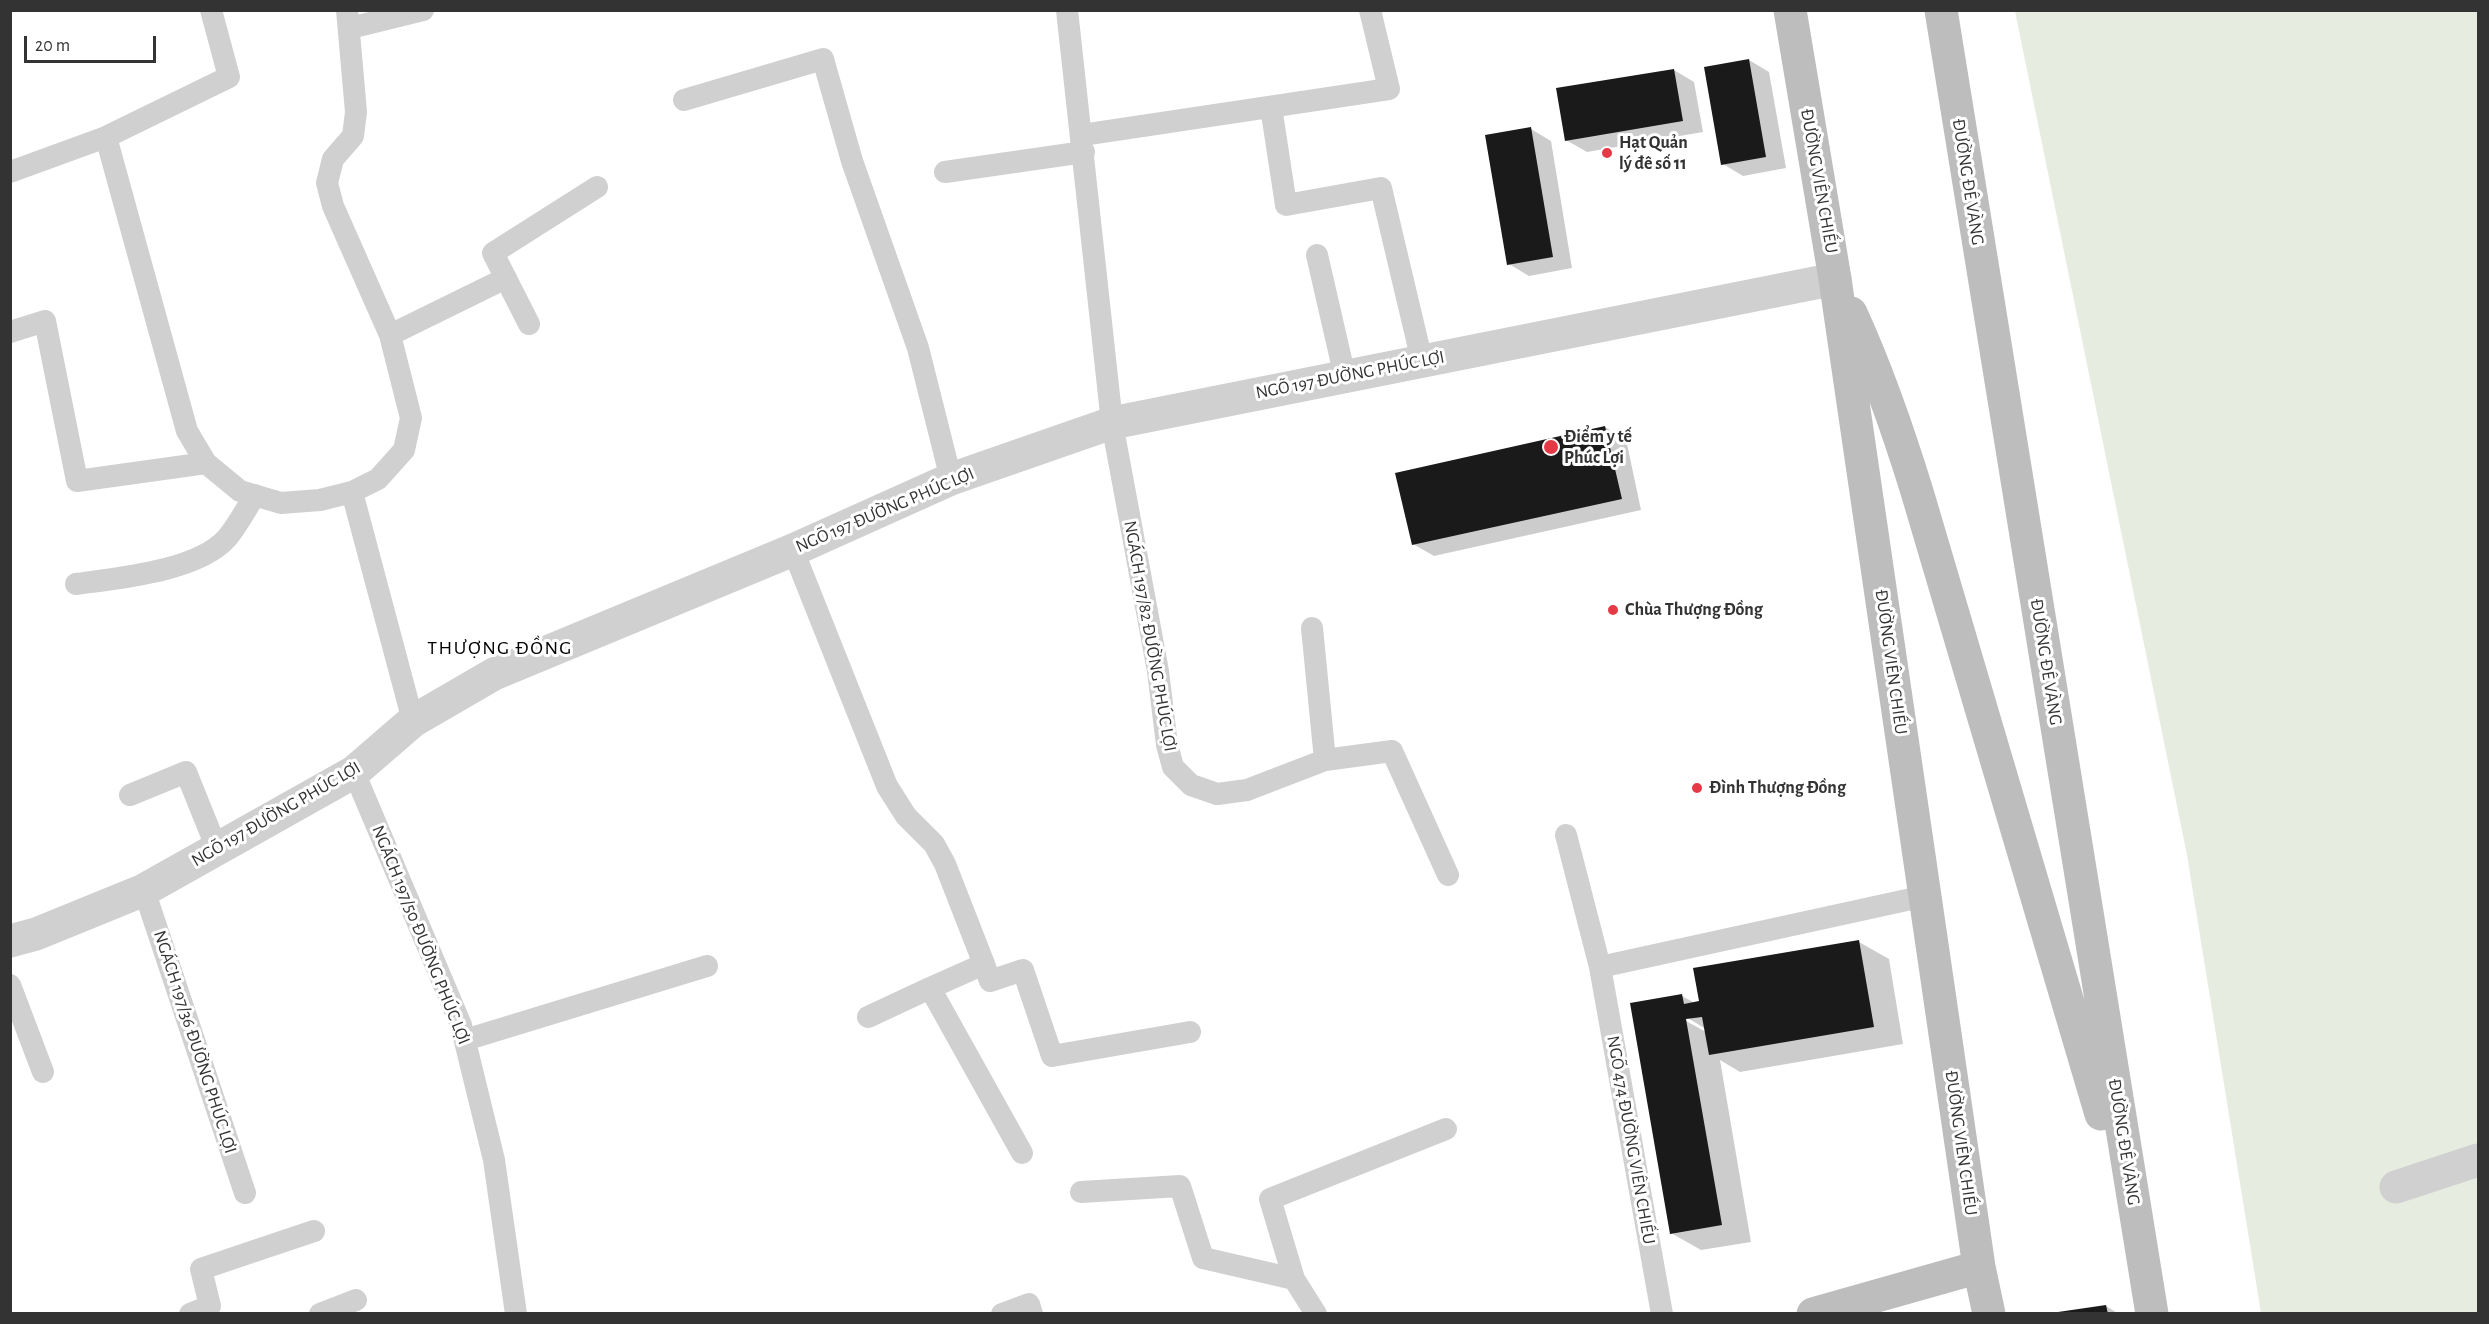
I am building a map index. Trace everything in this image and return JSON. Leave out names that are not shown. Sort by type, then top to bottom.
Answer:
[{"type":"main road","name":"ĐƯỜNG VIÊN CHIẾU","points":[[1790,10],[1835,279],[1979,1267],[1989,1314]]},
{"type":"main road","name":"ĐƯỜNG ĐÊ VÀNG","points":[[1941,10],[2152,1314]]},
{"type":"main road","points":[[1835,279],[1869,351],[1897,427],[2141,1248]]},
{"type":"main road","points":[[1814,1314],[1979,1267]]},
{"type":"street","name":"NGÕ 197 ĐƯỜNG PHÚC LỢI","points":[[10,941],[36,934],[144,890],[354,772],[413,721],[494,674],[794,550],[951,479],[1112,423],[1835,279]]},
{"type":"street","points":[[2396,1187],[2478,1160]]},
{"type":"lane","points":[[10,172],[106,137],[229,76],[211,10]]},
{"type":"lane","points":[[106,137],[187,431],[206,463],[240,491],[281,503],[320,500],[352,492],[378,479],[404,450],[411,418],[390,335],[333,206],[327,183],[333,159],[353,136],[356,112],[349,19],[423,10]]},
{"type":"lane","name":"NGÁCH 197/82 ĐƯỜNG PHÚC LỢI","points":[[1067,10],[1112,423],[1158,670],[1167,745],[1173,767],[1191,785],[1217,794],[1247,790],[1325,760],[1392,751],[1448,875]]},
{"type":"lane","points":[[945,172],[1270,107],[1389,89],[1370,10]]},
{"type":"lane","points":[[684,100],[823,59],[852,161],[918,348],[951,479]]},
{"type":"lane","points":[[1270,107],[1286,205],[1381,188],[1422,361]]},
{"type":"lane","points":[[529,324],[493,253],[597,187]]},
{"type":"lane","points":[[1317,255],[1344,376]]},
{"type":"lane","points":[[390,335],[506,278]]},
{"type":"lane","points":[[10,332],[45,321],[77,481],[206,463]]},
{"type":"lane","points":[[352,492],[413,721]]},
{"type":"lane","points":[[76,585],[149,573],[207,555],[227,538],[255,495]]},
{"type":"lane","points":[[794,550],[886,786],[906,816],[934,844],[945,864],[990,981],[1023,970],[1052,1056],[1190,1032]]},
{"type":"lane","points":[[1312,628],[1325,760]]},
{"type":"lane","points":[[130,795],[186,772],[217,849]]},
{"type":"lane","name":"NGÁCH 197/50 ĐƯỜNG PHÚC LỢI","points":[[354,772],[461,1025],[494,1160],[516,1314]]},
{"type":"lane","name":"NGÕ 474 ĐƯỜNG VIÊN CHIẾU","points":[[1566,835],[1600,967],[1662,1314]]},
{"type":"lane","name":"NGÁCH 197/36 ĐƯỜNG PHÚC LỢI","points":[[144,890],[245,1193]]},
{"type":"lane","points":[[1600,967],[1925,896]]},
{"type":"lane","points":[[868,1017],[984,964]]},
{"type":"lane","points":[[465,1040],[707,966]]},
{"type":"lane","points":[[10,984],[43,1072]]},
{"type":"lane","points":[[930,988],[1022,1153]]},
{"type":"lane","points":[[1316,1314],[1294,1279],[1270,1199],[1446,1129]]},
{"type":"lane","points":[[1081,1192],[1180,1186],[1203,1258],[1294,1279]]},
{"type":"lane","points":[[204,1311],[201,1269],[314,1231]]},
{"type":"lane","points":[[320,1314],[356,1300]]},
{"type":"lane","points":[[1002,1314],[1029,1304],[1032,1314]]},
{"type":"shaded area","points":[[2015,11],[2478,11],[2478,1313],[2261,1313],[2187,855]]},
{"type":"building","points":[[1749,59],[1766,157],[1721,165],[1704,67]]},
{"type":"building","points":[[1674,69],[1683,121],[1565,141],[1556,88]]},
{"type":"building","points":[[1531,127],[1553,257],[1507,265],[1485,135]]},
{"type":"building","points":[[1605,426],[1622,499],[1412,545],[1395,473]]},
{"type":"building","points":[[1859,940],[1874,1027],[1709,1055],[1702,1017],[1686,1019],[1722,1225],[1670,1234],[1630,1003],[1682,994],[1684,1004],[1699,1001],[1693,968]]},
{"type":"building","points":[[2106,1305],[2108,1314],[2058,1314],[2058,1312]]},
{"type":"place","name":"Hạt Quản lý đê số 11","points":[[1607,153]]},
{"type":"place","name":"Điểm y tế Phúc Lợi","points":[[1551,447]]},
{"type":"place","name":"Chùa Thượng Đồng","points":[[1613,610]]},
{"type":"place","name":"Đình Thượng Đồng","points":[[1697,788]]},
{"type":"district","name":"THƯỢNG ĐỒNG","points":[[500,648]]}]
